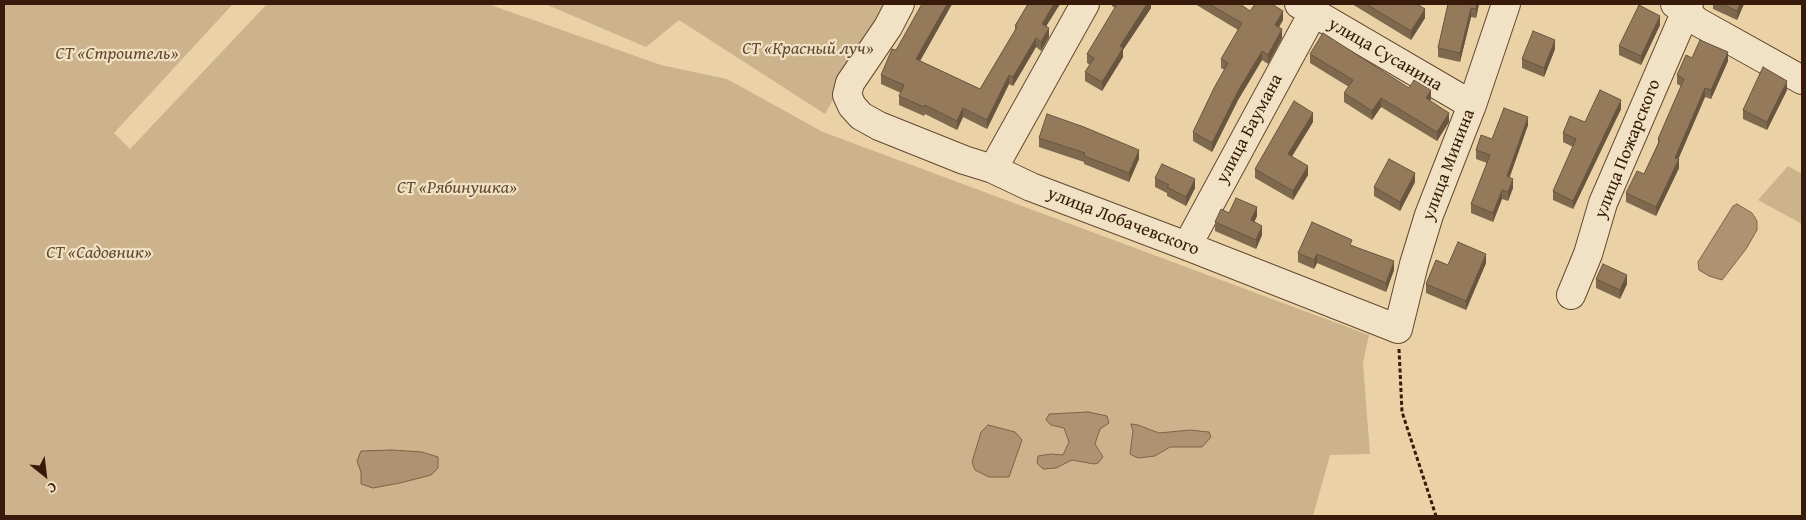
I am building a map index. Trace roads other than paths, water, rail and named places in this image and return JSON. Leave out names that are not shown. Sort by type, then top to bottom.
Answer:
[{"type":"street","name":"улица Лобачевского","points":[[900,4],[850,84],[847,95],[852,106],[861,116],[879,126],[964,160],[993,168],[1031,187],[1398,329]]},
{"type":"street","points":[[993,168],[1085,4]]},
{"type":"street","name":"улица Минина","points":[[1398,329],[1414,264],[1429,215],[1472,105],[1506,4]]},
{"type":"street","points":[[1683,7],[1698,22],[1802,80]]},
{"type":"street","name":"улица Пожарского","points":[[1571,295],[1588,254],[1603,203],[1683,7]]},
{"type":"street","name":"улица Сусанина","points":[[1306,8],[1472,105]]},
{"type":"street","name":"улица Баумана","points":[[1187,246],[1306,8]]},
{"type":"park label","name":"СТ «Красный луч»","points":[[808,49]]},
{"type":"park label","name":"СТ «Строитель»","points":[[117,54]]},
{"type":"park label","name":"СТ «Рябинушка»","points":[[457,188]]},
{"type":"park label","name":"СТ «Садовник»","points":[[99,253]]}]
